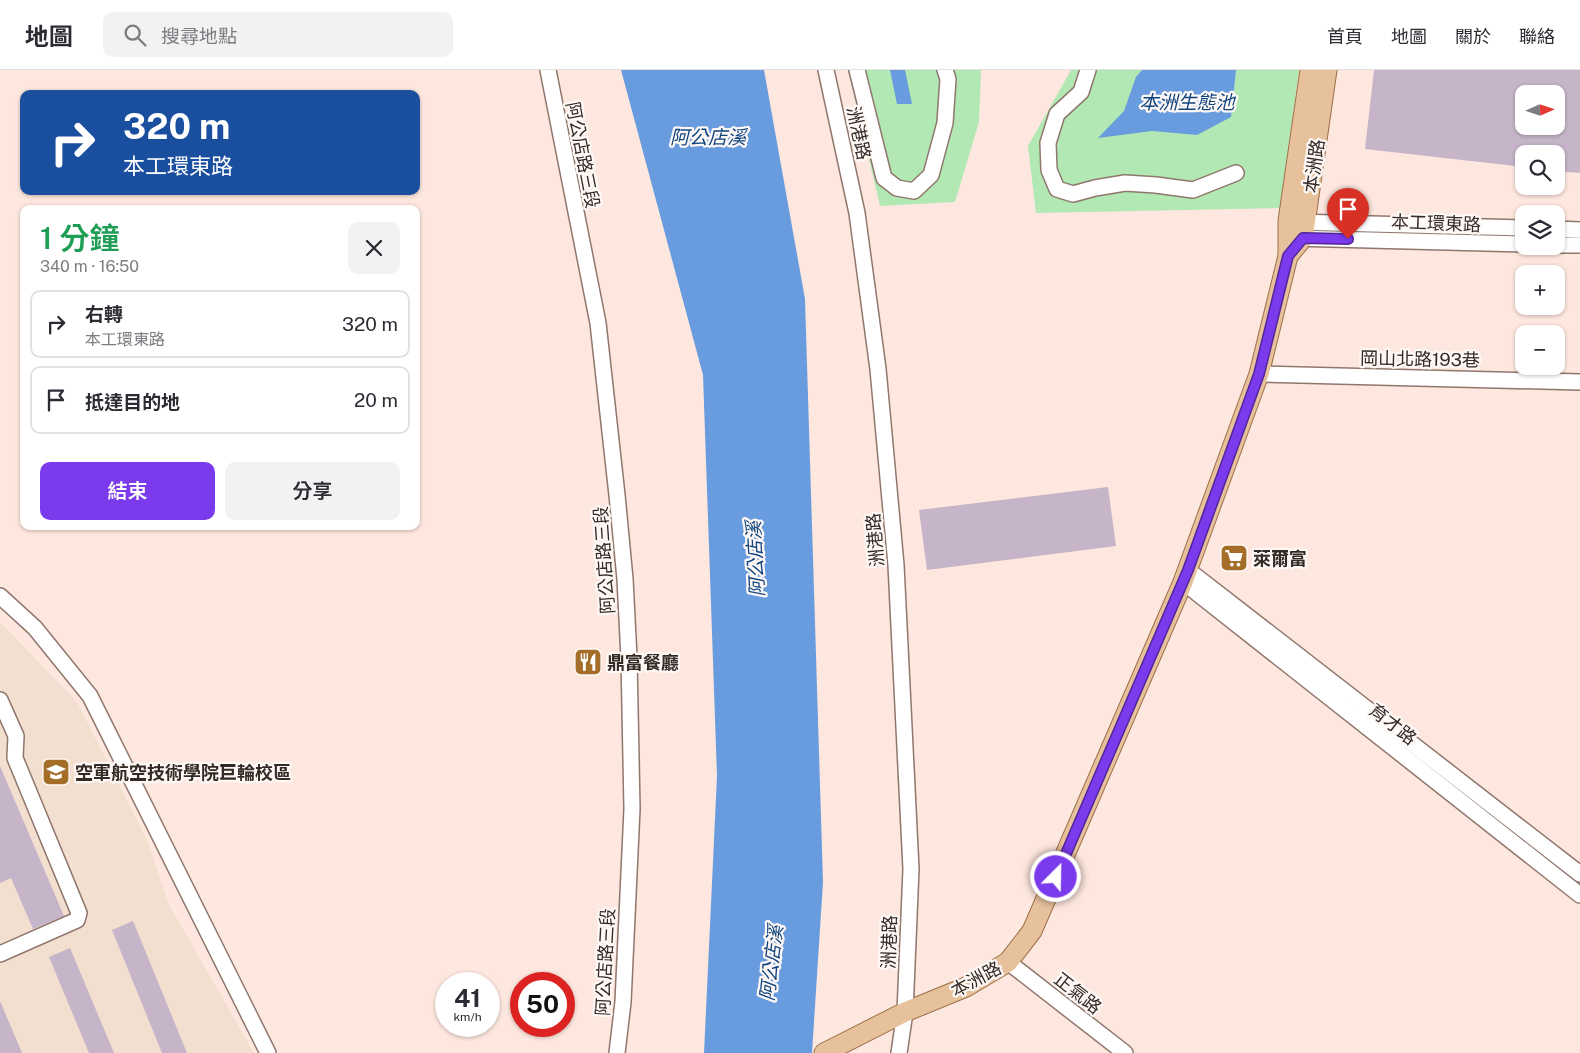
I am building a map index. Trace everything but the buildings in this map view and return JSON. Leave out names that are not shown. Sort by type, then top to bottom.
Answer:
[{"type":"main road","name":"本洲路","points":[[1295,235],[1310,70]]},
{"type":"main road","name":"本洲路","points":[[824,1053],[905,1012],[966,987],[1008,962],[1032,932],[1186,576],[1259,374],[1295,235],[1327,70]]},
{"type":"street","name":"阿公店路三段","points":[[548,70],[598,323],[625,579],[629,658],[632,809],[623,1002],[617,1053]]},
{"type":"street","name":"洲港路","points":[[826,70],[857,213],[878,369],[896,565],[911,869],[905,1012],[899,1053]]},
{"type":"street","points":[[858,70],[884,178],[897,188],[914,191],[931,175],[945,123],[948,79],[945,70]]},
{"type":"street","points":[[1088,70],[1080,92],[1056,114],[1048,142],[1049,170],[1057,189],[1073,194],[1125,183],[1193,190],[1236,173]]},
{"type":"street","name":"本工環東路","points":[[1295,235],[1515,228]]},
{"type":"street","points":[[1565,229],[1580,230]]},
{"type":"street","name":"本工環東路","points":[[1295,235],[1515,244]]},
{"type":"street","points":[[1565,245],[1580,245]]},
{"type":"street","name":"岡山北路193巷","points":[[1259,374],[1580,382]]},
{"type":"street","name":"育才路","points":[[1186,576],[1580,874]]},
{"type":"street","name":"育才路","points":[[1186,576],[1580,895]]},
{"type":"street","points":[[0,596],[34,628],[90,696],[268,1053]]},
{"type":"street","points":[[0,700],[16,736],[15,758],[79,914],[77,920],[0,954]]},
{"type":"street","name":"正氣路","points":[[1008,962],[1125,1053]]},
{"type":"shaded area","name":"空軍航空技術學院巨輪校區","points":[[0,622],[77,702],[148,842],[168,903],[254,1053],[0,1053]]},
{"type":"green space","points":[[848,70],[981,70],[979,122],[955,202],[880,206]]},
{"type":"green space","points":[[1071,70],[1299,70],[1280,208],[1036,213],[1028,146]]},
{"type":"water","name":"阿公店溪","points":[[621,70],[764,70],[805,299],[823,882],[812,1053],[704,1053],[717,776],[703,375]]},
{"type":"water","points":[[890,70],[905,70],[912,104],[897,104]]},
{"type":"water","name":"本洲生態池","points":[[1142,70],[1236,70],[1231,117],[1197,135],[1152,131],[1098,138],[1124,111],[1136,77]]},
{"type":"place","name":"萊爾富","points":[[1234,558]]},
{"type":"place","name":"鼎富餐廳","points":[[588,662]]},
{"type":"place","name":"空軍航空技術學院巨輪校區","points":[[56,772]]},
{"type":"route","points":[[1056,877],[1188,570],[1259,374],[1288,256],[1303,238],[1348,239]]}]
